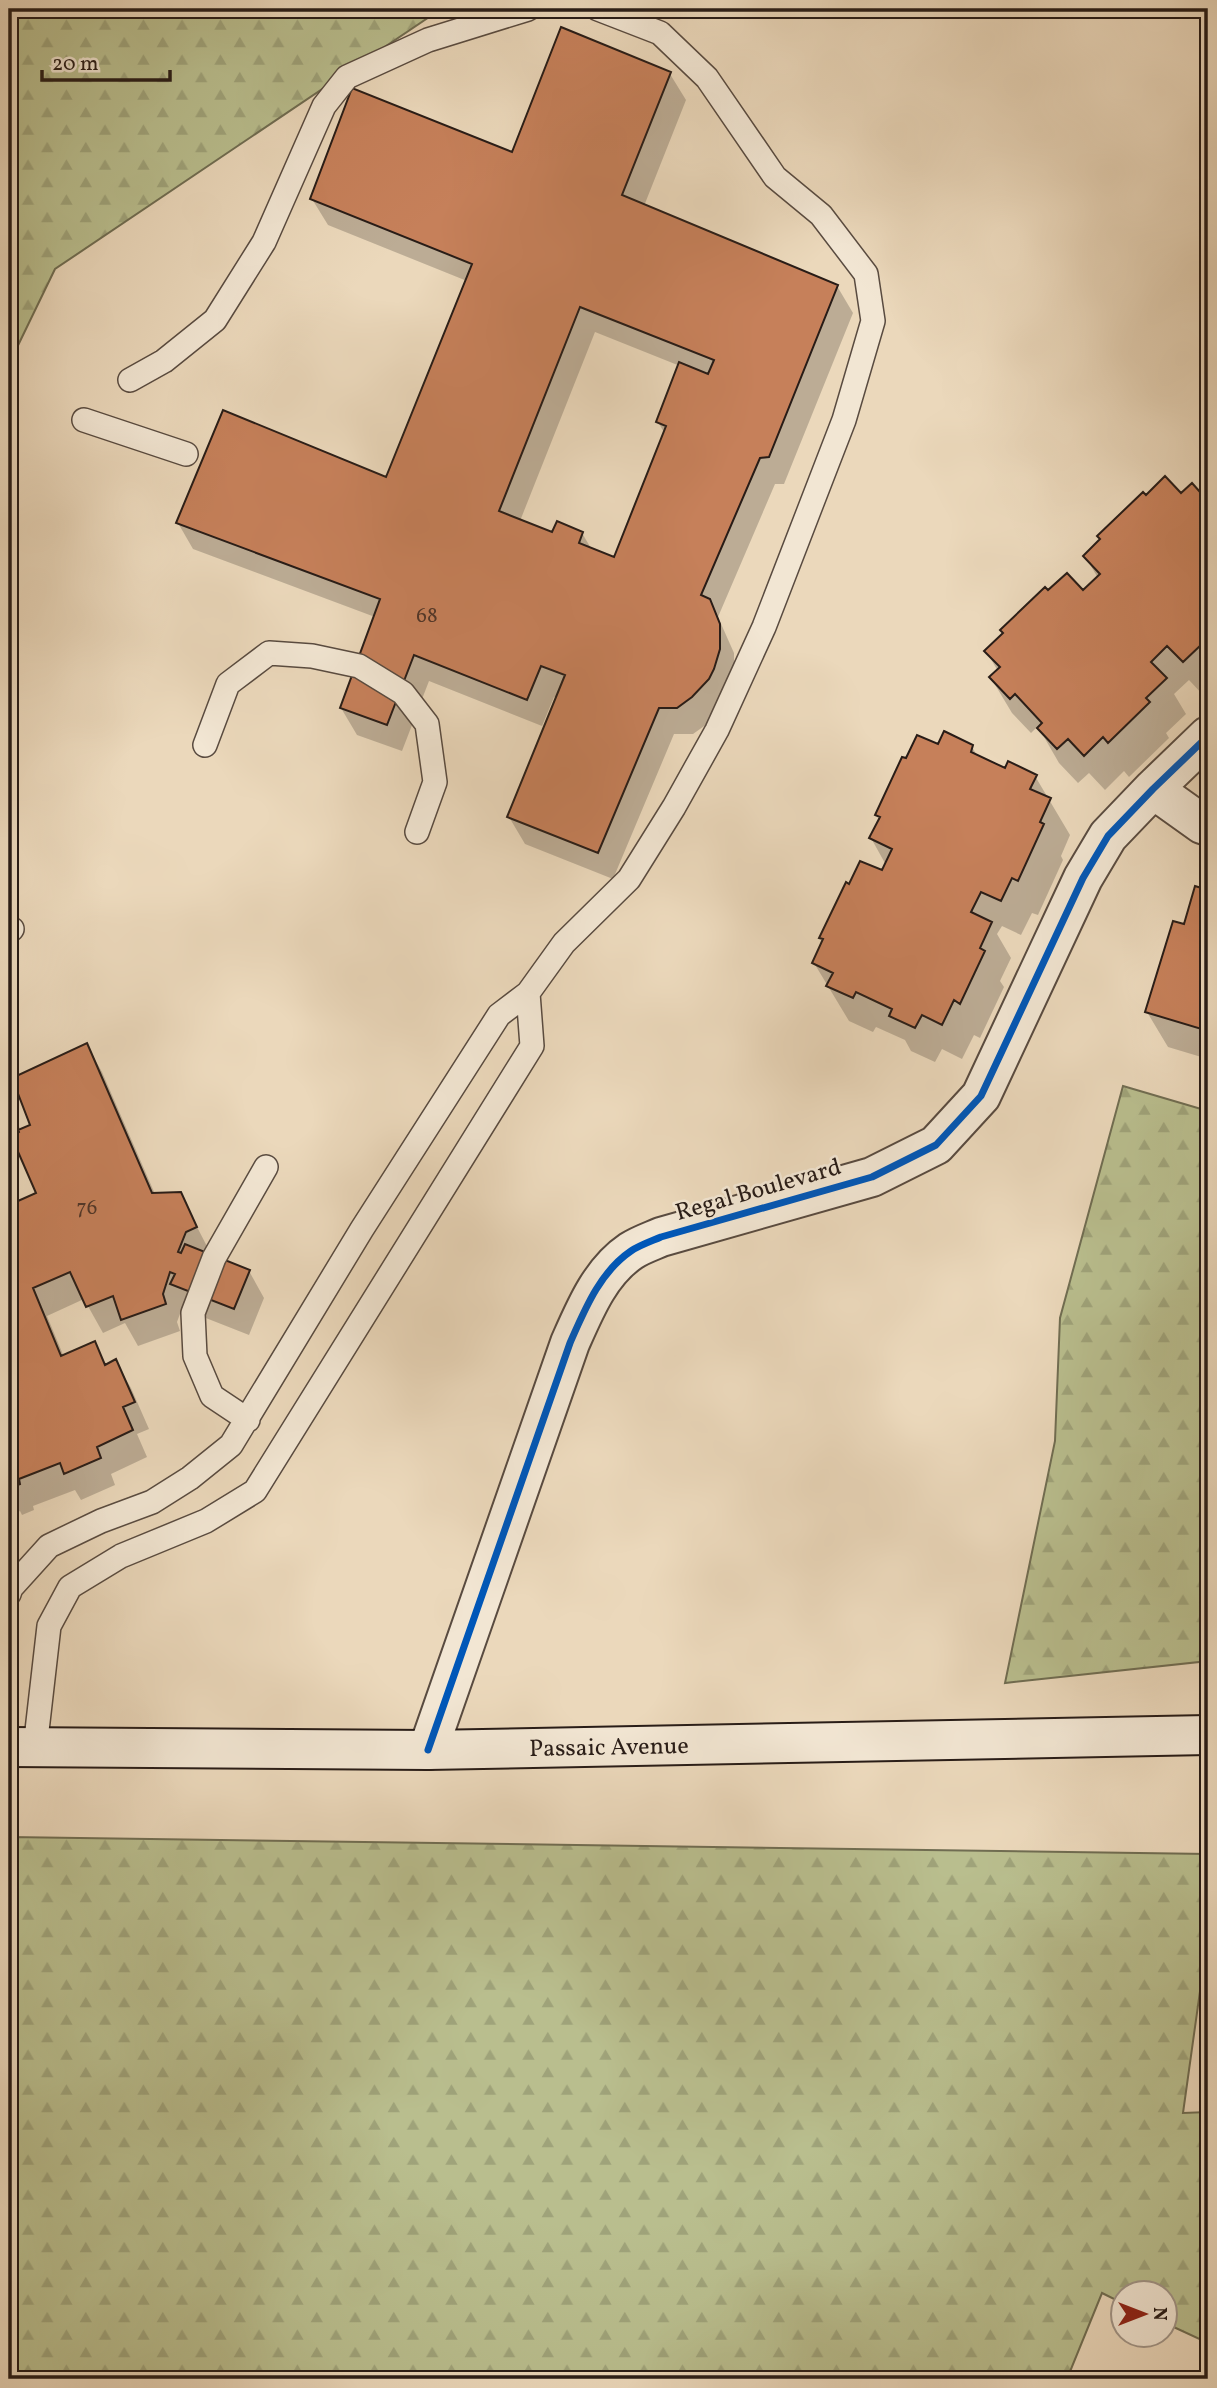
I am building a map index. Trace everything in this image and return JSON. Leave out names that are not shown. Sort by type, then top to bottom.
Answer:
[{"type":"street","name":"Regal Boulevard","points":[[428,1750],[570,1343],[588,1301],[608,1272],[631,1251],[662,1237],[872,1177],[936,1145],[981,1096],[1083,878],[1108,836],[1208,737]]},
{"type":"street","points":[[1153,789],[1208,826]]},
{"type":"street","name":"Passaic Avenue","points":[[22,1748],[428,1750],[1208,1735]]},
{"type":"lane","points":[[130,380],[164,361],[215,320],[264,242],[324,106],[347,77],[428,40],[528,9]]},
{"type":"lane","points":[[9,1594],[10,1588],[49,1546],[102,1521],[152,1502],[190,1478],[231,1445],[362,1229],[499,1015],[528,993],[564,943],[629,880],[674,807],[717,730],[764,627],[844,420],[873,321],[866,274],[821,215],[775,177],[707,78],[660,33],[597,9]]},
{"type":"lane","points":[[84,420],[186,454]]},
{"type":"lane","points":[[205,745],[228,684],[269,653],[312,656],[359,666],[403,692],[427,724],[435,782],[417,832]]},
{"type":"lane","points":[[22,1748],[49,1626],[70,1587],[121,1556],[206,1521],[255,1491],[532,1046],[528,993]]},
{"type":"lane","points":[[248,1420],[212,1396],[195,1356],[193,1313],[214,1258],[266,1167]]},
{"type":"green space","points":[[9,9],[441,9],[55,269],[9,364]]},
{"type":"green space","points":[[1123,1086],[1208,1111],[1208,1661],[1005,1683],[1055,1441],[1060,1318]]},
{"type":"green space","points":[[9,1837],[1208,1854],[1208,1934],[1183,2113],[1208,2112],[1208,2343],[1178,2329],[1178,2280],[1108,2280],[1108,2296],[1102,2293],[1067,2379],[9,2379]]},
{"type":"building","points":[[561,27],[671,72],[622,195],[838,285],[769,457],[760,458],[701,595],[710,599],[720,624],[720,649],[714,669],[709,679],[692,697],[677,708],[659,708],[598,853],[507,817],[565,675],[541,666],[527,700],[414,655],[387,725],[340,708],[380,599],[176,523],[223,410],[386,477],[472,264],[310,199],[352,88],[512,152]],"holes":[[[580,307],[714,360],[708,374],[679,362],[656,422],[666,426],[614,557],[579,543],[583,532],[557,521],[552,532],[499,511]]]},
{"type":"building","points":[[1165,476],[1181,493],[1192,483],[1208,501],[1208,646],[1206,649],[1202,644],[1183,662],[1167,646],[1151,662],[1167,678],[1146,698],[1150,702],[1108,743],[1103,737],[1084,756],[1068,739],[1057,749],[1037,728],[1042,723],[1015,694],[1010,699],[989,677],[1000,667],[984,651],[1003,633],[1000,630],[1045,587],[1048,590],[1067,573],[1083,590],[1100,574],[1083,556],[1100,539],[1097,536],[1143,492],[1146,495]]},
{"type":"building","points":[[944,731],[973,745],[971,752],[1005,768],[1008,761],[1037,775],[1030,789],[1051,798],[1040,822],[1044,824],[1018,881],[1012,878],[1001,901],[981,892],[971,912],[992,922],[980,948],[985,951],[960,1004],[954,1000],[942,1025],[922,1015],[915,1028],[889,1016],[892,1009],[856,992],[853,998],[826,986],[833,973],[812,963],[823,939],[819,938],[846,882],[849,884],[860,861],[882,870],[892,849],[869,838],[880,817],[875,815],[902,757],[906,758],[917,735],[938,744]]},
{"type":"building","points":[[1195,886],[1208,890],[1208,1031],[1145,1012],[1173,921],[1184,924]]},
{"type":"building","points":[[87,1043],[152,1193],[181,1192],[197,1227],[186,1232],[178,1252],[181,1253],[185,1244],[250,1270],[234,1309],[170,1284],[175,1274],[170,1272],[163,1294],[166,1304],[121,1320],[113,1296],[86,1307],[70,1272],[33,1288],[61,1356],[95,1341],[105,1365],[116,1359],[135,1402],[123,1407],[133,1430],[97,1447],[101,1458],[64,1474],[60,1463],[19,1479],[20,1484],[9,1488],[9,1205],[36,1193],[12,1138],[18,1130],[30,1125],[12,1078]]},
{"type":"cycle path","points":[[428,1750],[570,1343],[588,1304],[610,1269],[631,1251],[661,1237],[872,1177],[936,1145],[981,1096],[1083,878],[1108,836],[1208,736]]}]
